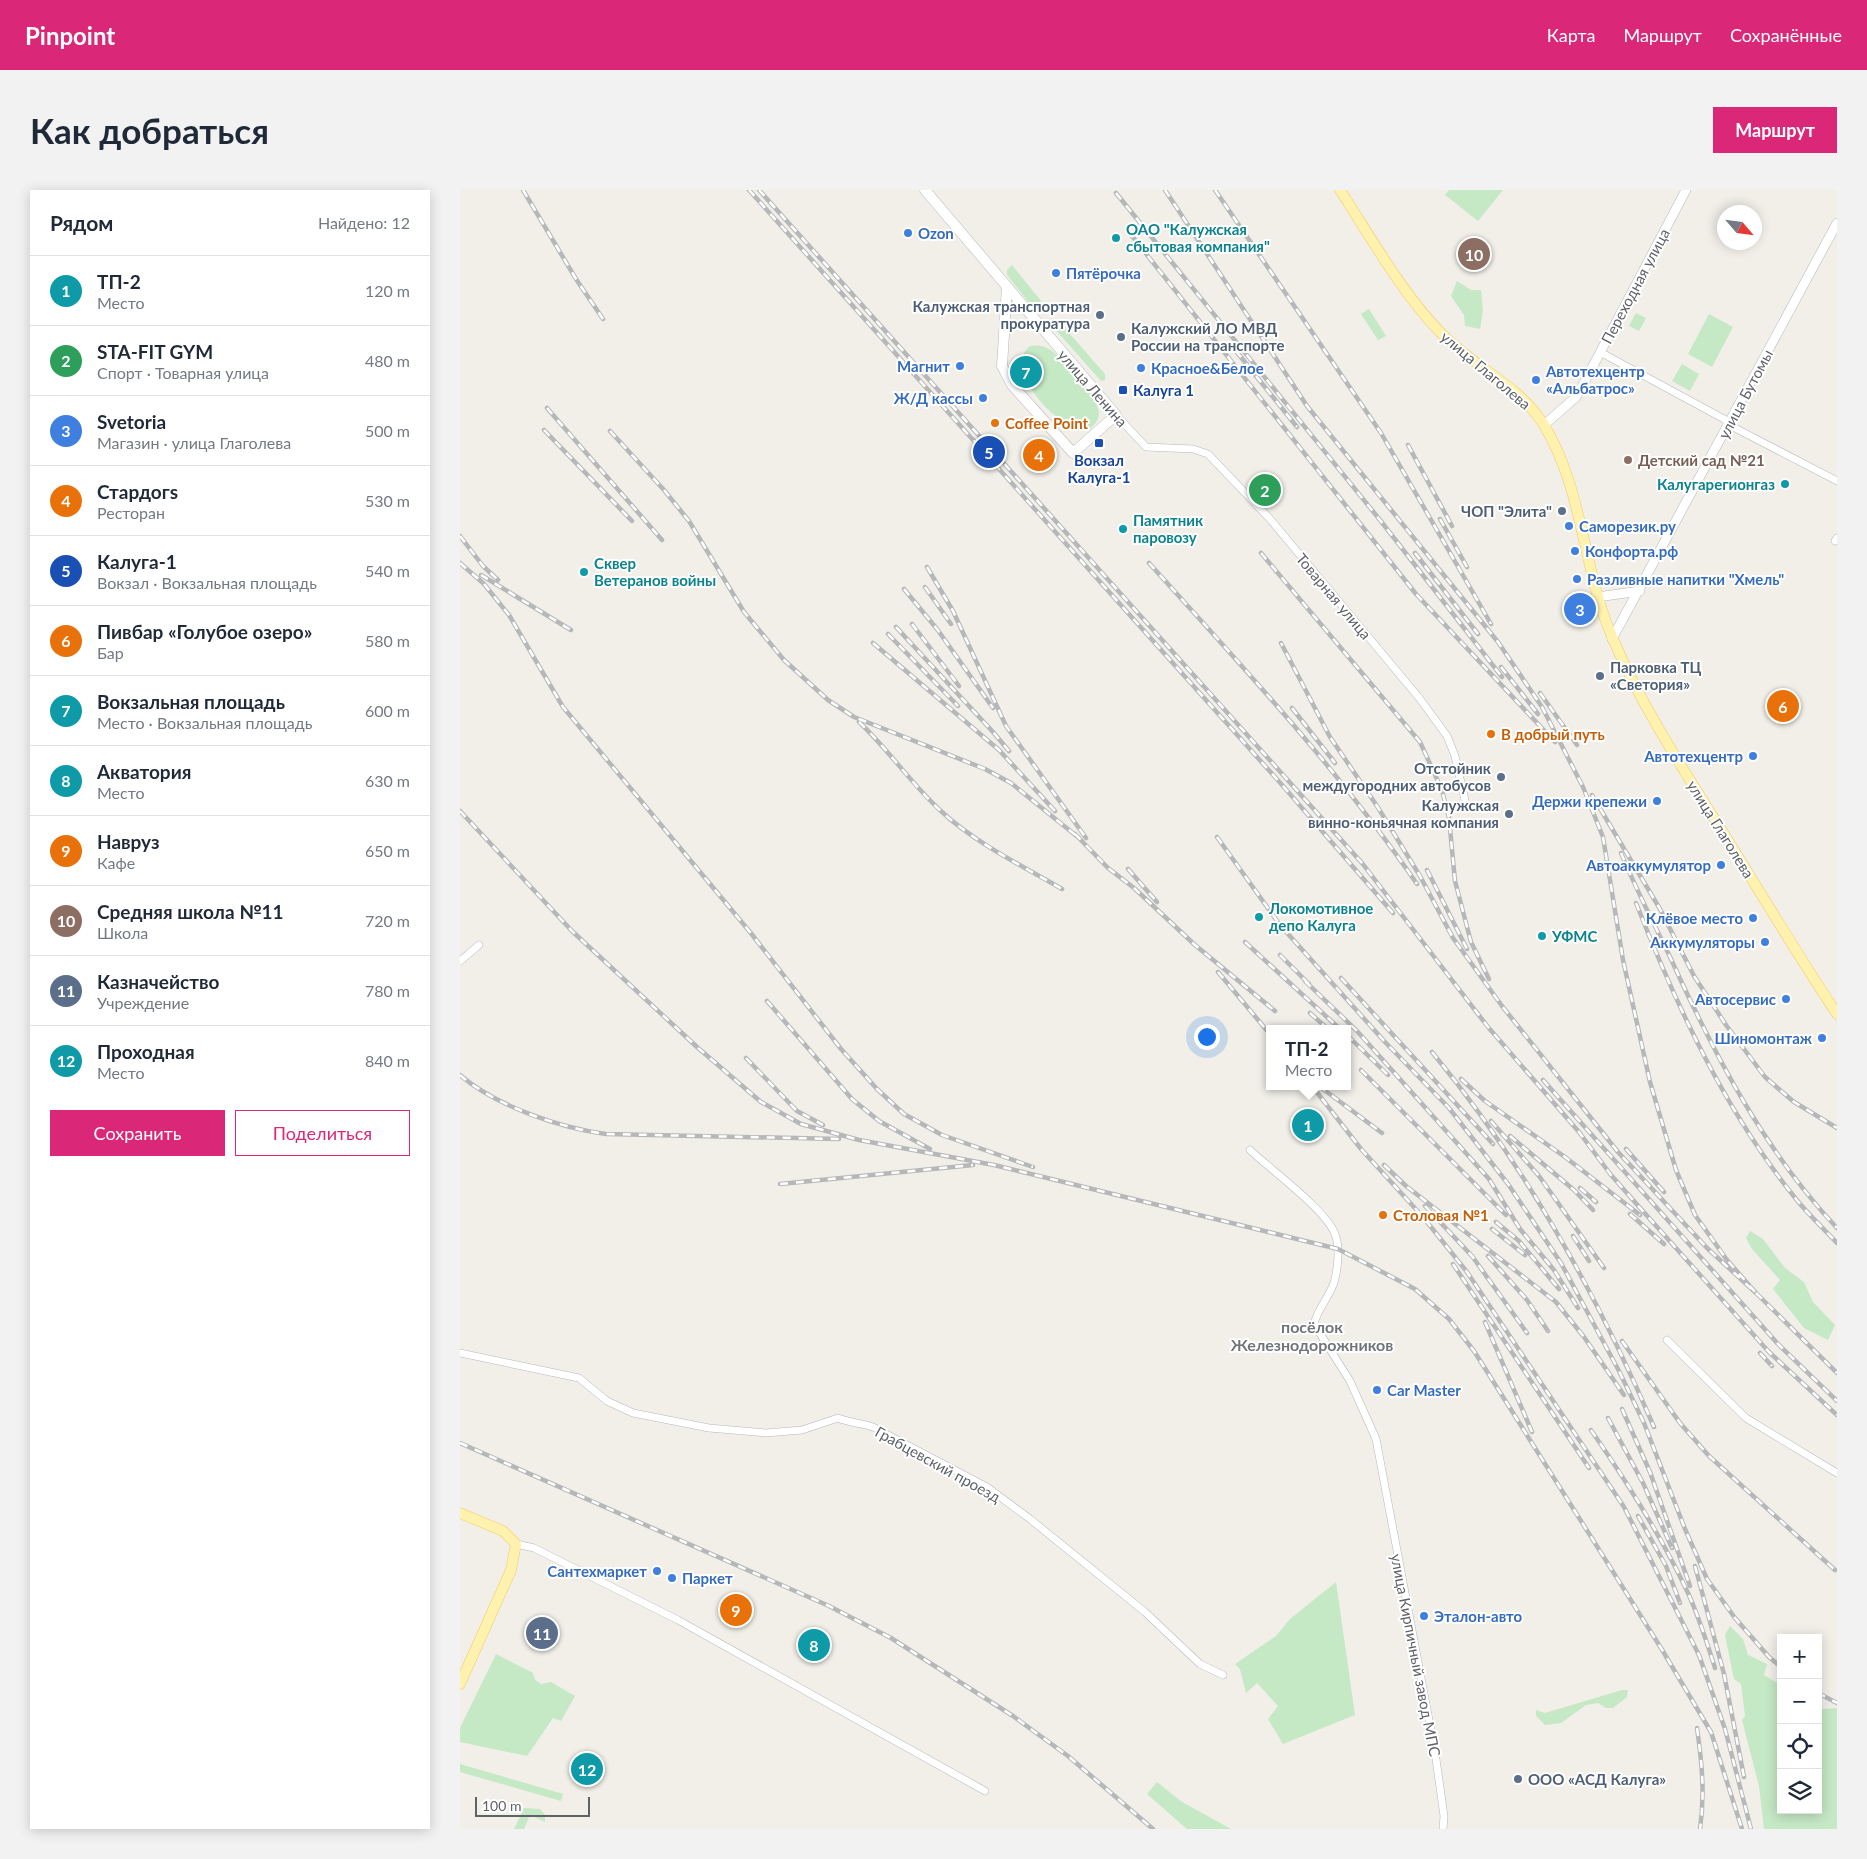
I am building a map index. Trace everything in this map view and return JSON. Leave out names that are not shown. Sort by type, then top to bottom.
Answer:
[{"type":"main road","name":"улица Ленина","points":[[924,190],[1116,415]]},
{"type":"main road","name":"улица Глаголева","points":[[1340,190],[1411,296],[1442,334],[1527,402],[1544,425],[1571,483],[1597,597],[1612,639],[1669,746],[1837,1014]]},
{"type":"main road","points":[[1007,288],[1002,366],[1012,385],[1073,453],[1116,415]]},
{"type":"main road","points":[[460,1513],[502,1532],[516,1544],[511,1570],[460,1684]]},
{"type":"street","name":"Переходная улица","points":[[1544,425],[1576,397],[1686,190]]},
{"type":"street","name":"улица Бутомы","points":[[1612,639],[1640,591],[1837,223]]},
{"type":"street","points":[[1600,352],[1837,481]]},
{"type":"street","name":"улица Ленина","points":[[1116,415],[1146,448]]},
{"type":"street","name":"Товарная улица","points":[[1146,448],[1193,449],[1208,454],[1270,519],[1420,699],[1447,736],[1455,756],[1466,805]]},
{"type":"street","points":[[1597,597],[1640,591]]},
{"type":"street","points":[[460,961],[479,945]]},
{"type":"street","name":"улица Кирпичный завод МПС","points":[[1250,1150],[1303,1196],[1330,1224],[1336,1235],[1338,1249],[1335,1281],[1317,1310],[1314,1324],[1350,1381],[1376,1439],[1435,1752],[1444,1816],[1443,1829]]},
{"type":"street","points":[[1667,1340],[1746,1418],[1837,1473]]},
{"type":"street","name":"Грабцевский проезд","points":[[460,1353],[579,1378],[607,1401],[633,1413],[709,1428],[766,1433],[802,1430],[838,1418],[853,1424],[873,1427],[987,1487],[1030,1519],[1145,1612],[1200,1664],[1223,1675]]},
{"type":"street","points":[[516,1544],[534,1548],[678,1620],[985,1791]]},
{"type":"green space","points":[[1449,190],[1503,190],[1478,221],[1445,195]]},
{"type":"green space","points":[[1012,265],[1042,302],[1036,306],[1030,304],[1007,275],[1007,270]]},
{"type":"green space","points":[[1457,281],[1471,290],[1481,290],[1483,311],[1480,329],[1465,326],[1464,315],[1451,296]]},
{"type":"green space","points":[[1369,309],[1386,336],[1378,340],[1361,314]]},
{"type":"green space","points":[[1636,313],[1646,318],[1639,331],[1629,326]]},
{"type":"green space","points":[[1709,314],[1733,327],[1712,367],[1688,354]]},
{"type":"green space","points":[[1057,324],[1062,325],[1105,374],[1105,380],[1101,381],[1054,328]]},
{"type":"green space","points":[[1030,346],[1044,347],[1055,353],[1087,388],[1099,413],[1095,424],[1090,429],[1078,428],[1064,422],[1038,398],[1028,384],[1023,369],[1023,356]]},
{"type":"green space","points":[[1682,364],[1699,374],[1690,391],[1672,381]]},
{"type":"green space","points":[[1750,1231],[1763,1239],[1785,1268],[1804,1282],[1813,1302],[1835,1325],[1828,1340],[1804,1328],[1773,1289],[1780,1280],[1752,1249],[1746,1238]]},
{"type":"green space","points":[[1336,1582],[1355,1715],[1283,1744],[1268,1719],[1278,1706],[1257,1683],[1246,1693],[1240,1669],[1235,1664],[1276,1636],[1290,1619]]},
{"type":"green space","points":[[1730,1626],[1743,1639],[1748,1655],[1767,1664],[1764,1675],[1777,1683],[1777,1814],[1822,1814],[1822,1709],[1837,1708],[1837,1829],[1764,1829],[1759,1786],[1742,1720],[1745,1716],[1741,1684],[1734,1679],[1725,1635]]},
{"type":"green space","points":[[496,1654],[533,1673],[535,1680],[541,1684],[551,1682],[575,1696],[561,1721],[553,1718],[527,1756],[460,1742],[460,1728]]},
{"type":"green space","points":[[1622,1690],[1628,1690],[1627,1697],[1613,1708],[1606,1708],[1598,1703],[1586,1705],[1561,1723],[1545,1725],[1536,1716],[1536,1710],[1545,1713]]},
{"type":"green space","points":[[460,1764],[563,1794],[561,1801],[460,1772]]},
{"type":"green space","points":[[1157,1782],[1182,1802],[1231,1829],[1187,1829],[1147,1794]]},
{"type":"green space","points":[[524,1808],[540,1809],[545,1815],[545,1822],[530,1815],[524,1829],[514,1829]]},
{"type":"railway","points":[[523,190],[576,279],[603,319]]},
{"type":"railway","points":[[749,190],[1283,786],[1393,913]]},
{"type":"railway","points":[[759,190],[1362,863],[1488,1027],[1579,1132],[1611,1175],[1769,1352],[1837,1415]]},
{"type":"railway","points":[[1165,190],[1307,406],[1498,642],[1542,707],[1583,787],[1603,837],[1623,960],[1650,1082],[1676,1170],[1695,1215],[1727,1260],[1756,1293],[1707,1248],[1618,1152],[1502,1006],[1453,938],[1420,876],[1377,806],[1330,737],[1281,643]]},
{"type":"railway","points":[[1215,190],[1381,433],[1491,624]]},
{"type":"railway","points":[[1116,193],[1380,520],[1502,677]]},
{"type":"railway","points":[[1128,231],[1416,594],[1555,742]]},
{"type":"railway","points":[[1236,351],[1297,427]]},
{"type":"railway","points":[[547,408],[662,540]]},
{"type":"railway","points":[[544,430],[632,521]]},
{"type":"railway","points":[[610,431],[664,490],[689,521],[744,612],[784,660],[828,700],[854,717],[985,769],[1011,783],[1079,838]]},
{"type":"railway","points":[[1408,445],[1452,526]]},
{"type":"railway","points":[[1440,519],[1467,567]]},
{"type":"railway","points":[[460,536],[483,566],[498,580]]},
{"type":"railway","points":[[1261,553],[1420,742],[1442,790],[1449,818],[1455,881],[1471,942],[1489,979]]},
{"type":"railway","points":[[1415,553],[1478,634]]},
{"type":"railway","points":[[460,563],[484,584],[509,615],[563,707],[750,932],[841,1049],[877,1089],[904,1114],[942,1135],[1033,1167]]},
{"type":"railway","points":[[1149,563],[1289,719],[1387,841],[1417,884]]},
{"type":"railway","points":[[927,567],[953,611],[1006,726],[1086,838]]},
{"type":"railway","points":[[481,575],[571,630]]},
{"type":"railway","points":[[925,587],[951,624]]},
{"type":"railway","points":[[904,589],[937,629],[993,708]]},
{"type":"railway","points":[[912,624],[959,686]]},
{"type":"railway","points":[[896,627],[1009,751]]},
{"type":"railway","points":[[888,634],[958,706]]},
{"type":"railway","points":[[873,643],[999,750],[1055,811]]},
{"type":"railway","points":[[1501,667],[1538,714]]},
{"type":"railway","points":[[1540,693],[1577,745]]},
{"type":"railway","points":[[1292,708],[1335,763]]},
{"type":"railway","points":[[859,722],[931,802],[955,823],[1000,854],[1062,889]]},
{"type":"railway","points":[[1592,795],[1660,909],[1694,976],[1726,1025],[1765,1077],[1794,1102],[1837,1128]]},
{"type":"railway","points":[[460,811],[572,931],[697,1047],[761,1102],[801,1124],[859,1140],[994,1165],[1338,1249],[1415,1289],[1449,1319],[1474,1351],[1661,1648],[1711,1732],[1742,1829]]},
{"type":"railway","points":[[1075,834],[1108,868],[1134,888],[1195,945],[1275,1011]]},
{"type":"railway","points":[[1217,837],[1280,925],[1385,1042],[1449,1108],[1508,1184],[1561,1263],[1619,1371],[1644,1423],[1685,1529],[1707,1579],[1735,1618],[1777,1664]]},
{"type":"railway","points":[[1621,853],[1705,1031],[1743,1101],[1786,1167],[1837,1228]]},
{"type":"railway","points":[[1128,869],[1157,902]]},
{"type":"railway","points":[[1427,870],[1467,949]]},
{"type":"railway","points":[[1636,903],[1668,981],[1725,1094],[1770,1165],[1801,1205],[1837,1243]]},
{"type":"railway","points":[[1245,942],[1336,1025]]},
{"type":"railway","points":[[1280,955],[1309,984]]},
{"type":"railway","points":[[1218,972],[1266,1029]]},
{"type":"railway","points":[[1341,978],[1493,1144]]},
{"type":"railway","points":[[1305,981],[1351,1025]]},
{"type":"railway","points":[[767,1001],[852,1099],[879,1121],[930,1149]]},
{"type":"railway","points":[[1310,1013],[1324,1025]]},
{"type":"railway","points":[[1351,1025],[1489,1179],[1520,1229],[1554,1270],[1578,1308]]},
{"type":"railway","points":[[1351,1039],[1388,1075]]},
{"type":"railway","points":[[1432,1052],[1498,1139],[1556,1231],[1608,1327],[1654,1427]]},
{"type":"railway","points":[[746,1058],[797,1111],[823,1125]]},
{"type":"railway","points":[[1361,1070],[1506,1215]]},
{"type":"railway","points":[[460,1075],[510,1106],[549,1121],[588,1131],[606,1134],[839,1139]]},
{"type":"railway","points":[[1461,1079],[1485,1101],[1565,1157],[1640,1215]]},
{"type":"railway","points":[[1543,1080],[1778,1344],[1837,1401]]},
{"type":"railway","points":[[1315,1090],[1361,1149],[1423,1217],[1467,1272],[1624,1507],[1699,1655],[1725,1729],[1751,1829]]},
{"type":"railway","points":[[1324,1090],[1382,1133]]},
{"type":"railway","points":[[1491,1121],[1539,1176],[1604,1268]]},
{"type":"railway","points":[[1510,1136],[1574,1190],[1593,1210]]},
{"type":"railway","points":[[1626,1149],[1664,1192]]},
{"type":"railway","points":[[780,1184],[973,1165]]},
{"type":"railway","points":[[1384,1165],[1406,1186],[1556,1302],[1584,1337],[1624,1395]]},
{"type":"railway","points":[[1580,1188],[1596,1202]]},
{"type":"railway","points":[[1425,1206],[1472,1256],[1527,1333]]},
{"type":"railway","points":[[1630,1214],[1664,1244]]},
{"type":"railway","points":[[1496,1222],[1519,1241],[1559,1289]]},
{"type":"railway","points":[[1492,1229],[1525,1255]]},
{"type":"railway","points":[[1573,1236],[1589,1261]]},
{"type":"railway","points":[[1488,1256],[1527,1300],[1548,1331]]},
{"type":"railway","points":[[1453,1264],[1589,1468]]},
{"type":"railway","points":[[1756,1293],[1837,1373]]},
{"type":"railway","points":[[1485,1322],[1532,1432]]},
{"type":"railway","points":[[1622,1341],[1680,1423],[1709,1456],[1835,1570]]},
{"type":"railway","points":[[1760,1353],[1772,1366]]},
{"type":"railway","points":[[1622,1409],[1650,1472],[1690,1586]]},
{"type":"railway","points":[[1608,1418],[1643,1483],[1672,1548]]},
{"type":"railway","points":[[1591,1430],[1643,1509],[1678,1571],[1696,1611],[1715,1668]]},
{"type":"railway","points":[[460,1443],[829,1606],[891,1638],[1013,1716],[1068,1756],[1153,1829]]},
{"type":"railway","points":[[1638,1516],[1666,1566],[1680,1603]]},
{"type":"railway","points":[[1695,1566],[1724,1674],[1744,1777]]},
{"type":"railway","points":[[1822,1695],[1837,1703]]},
{"type":"railway","points":[[1697,1728],[1702,1779],[1700,1829]]},
{"type":"place","name":"Ozon","points":[[908,233]]},
{"type":"place","name":"ОАО \"Калужская сбытовая компания\"","points":[[1116,238]]},
{"type":"place","name":"Средняя школа №11","points":[[1474,254]]},
{"type":"place","name":"Пятёрочка","points":[[1056,273]]},
{"type":"place","name":"Калужская транспортная прокуратура","points":[[1100,315]]},
{"type":"place","name":"Калужский ЛО МВД России на транспорте","points":[[1121,337]]},
{"type":"place","name":"Магнит","points":[[960,366]]},
{"type":"place","name":"Красное&Белое","points":[[1141,368]]},
{"type":"place","name":"Вокзальная площадь","points":[[1026,372]]},
{"type":"place","name":"Автотехцентр «Альбатрос»","points":[[1536,380]]},
{"type":"place","name":"Калуга 1","points":[[1123,390]]},
{"type":"place","name":"Ж/Д кассы","points":[[983,398]]},
{"type":"place","name":"Coffee Point","points":[[995,423]]},
{"type":"place","name":"Вокзал Калуга-1","points":[[1099,443]]},
{"type":"place","name":"Калуга-1","points":[[989,452]]},
{"type":"place","name":"Стардогs","points":[[1039,455]]},
{"type":"place","name":"Детский сад №21","points":[[1628,460]]},
{"type":"place","name":"Калугарегионгаз","points":[[1785,484]]},
{"type":"place","name":"STA-FIT GYM","points":[[1265,490]]},
{"type":"place","name":"ЧОП \"Элита\"","points":[[1562,511]]},
{"type":"place","name":"Саморезик.ру","points":[[1569,526]]},
{"type":"place","name":"Памятник паровозу","points":[[1123,529]]},
{"type":"place","name":"Конфорта.рф","points":[[1575,551]]},
{"type":"place","name":"Сквер Ветеранов войны","points":[[584,572]]},
{"type":"place","name":"Разливные напитки \"Хмель\"","points":[[1577,579]]},
{"type":"place","name":"Svetoria","points":[[1580,609]]},
{"type":"place","name":"Парковка ТЦ «Светория»","points":[[1600,676]]},
{"type":"place","name":"Пивбар «Голубое озеро»","points":[[1783,706]]},
{"type":"place","name":"В добрый путь","points":[[1491,734]]},
{"type":"place","name":"Автотехцентр","points":[[1753,756]]},
{"type":"place","name":"Отстойник междугородних автобусов","points":[[1501,777]]},
{"type":"place","name":"Держи крепежи","points":[[1657,801]]},
{"type":"place","name":"Калужская винно-коньячная компания","points":[[1509,814]]},
{"type":"place","name":"Автоаккумулятор","points":[[1721,865]]},
{"type":"place","name":"Локомотивное депо Калуга","points":[[1259,917]]},
{"type":"place","name":"Клёвое место","points":[[1753,918]]},
{"type":"place","name":"УФМС","points":[[1542,936]]},
{"type":"place","name":"Аккумуляторы","points":[[1765,942]]},
{"type":"place","name":"Автосервис","points":[[1786,999]]},
{"type":"place","name":"Шиномонтаж","points":[[1822,1038]]},
{"type":"place","name":"ТП-2","points":[[1308,1125]]},
{"type":"place","name":"Столовая №1","points":[[1383,1215]]},
{"type":"place","name":"Car Master","points":[[1377,1390]]},
{"type":"place","name":"Сантехмаркет","points":[[657,1571]]},
{"type":"place","name":"Паркет","points":[[672,1578]]},
{"type":"place","name":"Навруз","points":[[736,1610]]},
{"type":"place","name":"Эталон-авто","points":[[1424,1616]]},
{"type":"place","name":"Казначейство","points":[[542,1633]]},
{"type":"place","name":"Акватория","points":[[814,1645]]},
{"type":"place","name":"Проходная","points":[[587,1769]]},
{"type":"place","name":"ООО «АСД Калуга»","points":[[1518,1779]]},
{"type":"district","name":"посёлок Железнодорожников","points":[[1312,1335]]}]
